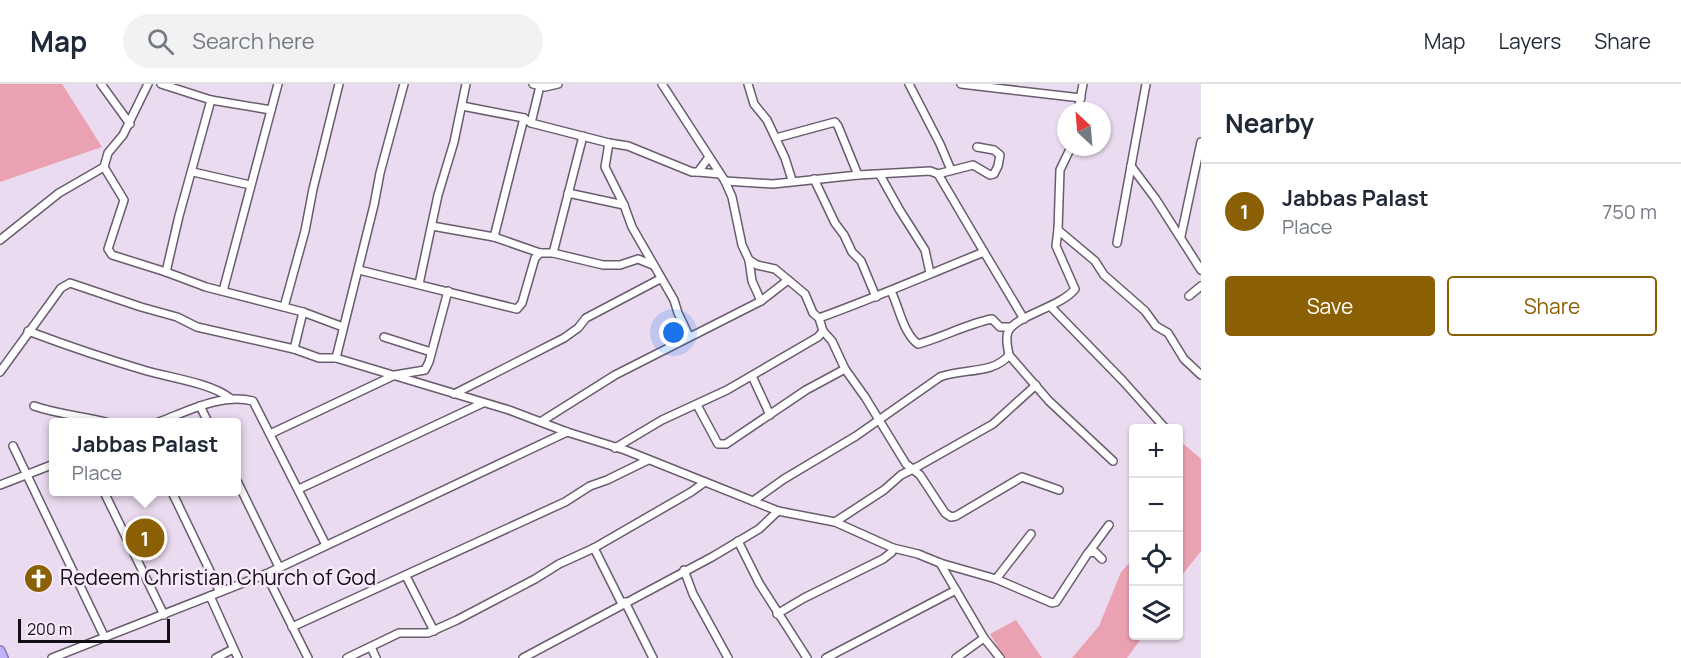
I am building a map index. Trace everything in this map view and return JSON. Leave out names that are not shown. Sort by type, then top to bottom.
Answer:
[{"type":"highway","points":[[0,651],[3,658]]},
{"type":"street","points":[[100,84],[130,124]]},
{"type":"street","points":[[0,240],[60,193],[104,167],[108,153],[130,124],[148,84]]},
{"type":"street","points":[[161,84],[211,100],[271,110]]},
{"type":"street","points":[[223,291],[278,84]]},
{"type":"street","points":[[284,308],[305,231],[312,189],[339,84]]},
{"type":"street","points":[[336,357],[404,84]]},
{"type":"street","points":[[419,284],[466,84]]},
{"type":"street","points":[[531,123],[537,85],[558,84]]},
{"type":"street","points":[[662,84],[725,181],[732,197],[751,276],[761,301]]},
{"type":"street","points":[[750,84],[754,104],[767,120],[785,158],[792,180]]},
{"type":"street","points":[[909,84],[951,170]]},
{"type":"street","points":[[961,84],[1081,98]]},
{"type":"street","points":[[1080,102],[1083,84]]},
{"type":"street","points":[[1117,243],[1146,84]]},
{"type":"street","points":[[166,272],[211,100]]},
{"type":"street","points":[[462,106],[524,118],[531,123],[628,146],[684,170],[720,174]]},
{"type":"street","points":[[494,237],[524,118]]},
{"type":"street","points":[[776,138],[834,122],[852,156],[858,175]]},
{"type":"street","points":[[553,253],[583,136]]},
{"type":"street","points":[[1181,236],[1201,142]]},
{"type":"street","points":[[609,143],[605,167],[660,279],[674,300],[689,336]]},
{"type":"street","points":[[725,181],[773,184],[792,180],[858,175],[930,171],[938,174],[973,165],[990,175],[994,174],[1000,155],[994,150],[977,147]]},
{"type":"street","points":[[891,291],[912,338],[918,344],[992,320],[1000,327],[1010,327],[1051,307],[1075,289],[1056,246],[1060,170],[1067,156]]},
{"type":"street","points":[[698,172],[709,157]]},
{"type":"street","points":[[1131,166],[1181,236],[1201,270]]},
{"type":"street","points":[[104,167],[124,200],[109,253],[206,287],[303,312],[343,327]]},
{"type":"street","points":[[192,172],[250,185]]},
{"type":"street","points":[[938,174],[1024,319]]},
{"type":"street","points":[[880,175],[898,209],[925,250],[930,273]]},
{"type":"street","points":[[887,188],[890,175]]},
{"type":"street","points":[[813,179],[835,223],[852,252],[861,261],[876,297]]},
{"type":"street","points":[[568,193],[624,206]]},
{"type":"street","points":[[614,202],[619,195]]},
{"type":"street","points":[[432,226],[494,237],[536,254],[553,253],[612,266],[638,259],[653,264]]},
{"type":"street","points":[[1058,230],[1095,261],[1104,274],[1145,311],[1156,326],[1168,333],[1184,359],[1201,375]]},
{"type":"street","points":[[638,259],[642,244]]},
{"type":"street","points":[[819,318],[984,252]]},
{"type":"street","points":[[359,270],[516,309],[522,303],[536,254]]},
{"type":"street","points":[[749,260],[757,265],[775,269],[805,294],[813,313],[819,318],[823,335],[839,354],[845,369],[906,464],[920,475],[945,513],[951,517],[992,496],[1022,477],[1059,490]]},
{"type":"street","points":[[454,394],[564,338],[578,328],[586,318],[660,279]]},
{"type":"street","points":[[542,421],[615,375],[761,301],[788,280]]},
{"type":"street","points":[[0,372],[61,288],[70,283],[177,317],[197,327],[294,349],[319,358],[336,357],[454,394],[475,403],[483,403],[542,421],[567,432],[625,450],[642,460],[763,505],[835,522],[893,548],[996,579],[1053,603],[1109,525]]},
{"type":"street","points":[[1189,296],[1201,286]]},
{"type":"street","points":[[270,434],[378,382],[395,375],[425,370],[448,291]]},
{"type":"street","points":[[1051,307],[1123,381],[1161,424]]},
{"type":"street","points":[[294,349],[303,312]]},
{"type":"street","points":[[1010,327],[1007,337],[1010,355],[1049,401],[1113,461]]},
{"type":"street","points":[[28,331],[85,353],[223,393],[230,399]]},
{"type":"street","points":[[615,448],[662,420],[697,405],[752,376],[823,335]]},
{"type":"street","points":[[384,337],[431,352]]},
{"type":"street","points":[[753,501],[856,436],[940,377],[991,367],[1000,364],[1010,355]]},
{"type":"street","points":[[375,369],[378,382]]},
{"type":"street","points":[[697,405],[720,445],[734,440],[806,390],[845,369]]},
{"type":"street","points":[[752,376],[770,416]]},
{"type":"street","points":[[835,522],[911,469],[987,428],[1036,385]]},
{"type":"street","points":[[171,418],[200,406],[230,399],[253,401],[326,544]]},
{"type":"street","points":[[299,489],[475,403]]},
{"type":"street","points":[[34,406],[59,414],[73,414],[88,418]]},
{"type":"street","points":[[200,406],[206,418]]},
{"type":"street","points":[[52,658],[267,574],[326,544],[567,432]]},
{"type":"street","points":[[624,442],[625,450]]},
{"type":"street","points":[[13,446],[105,638]]},
{"type":"street","points":[[292,627],[565,502],[590,486],[607,480],[642,460]]},
{"type":"street","points":[[0,485],[49,466]]},
{"type":"street","points":[[347,658],[402,632],[434,631],[535,579],[559,564],[594,548],[692,492],[705,482]]},
{"type":"street","points":[[241,489],[279,567]]},
{"type":"street","points":[[762,494],[763,505]]},
{"type":"street","points":[[106,496],[164,615]]},
{"type":"street","points":[[174,496],[220,592]]},
{"type":"street","points":[[523,658],[759,529],[778,510]]},
{"type":"street","points":[[996,579],[1031,534]]},
{"type":"street","points":[[738,541],[777,614],[807,658]]},
{"type":"street","points":[[594,548],[653,658]]},
{"type":"street","points":[[777,614],[883,559],[892,552],[893,548]]},
{"type":"street","points":[[1089,552],[1096,553],[1102,559]]},
{"type":"street","points":[[940,563],[984,638],[1000,658]]},
{"type":"street","points":[[684,570],[693,594],[728,658]]},
{"type":"street","points":[[267,574],[308,658]]},
{"type":"street","points":[[406,576],[434,631]]},
{"type":"street","points":[[826,658],[956,590]]},
{"type":"street","points":[[210,596],[238,658]]},
{"type":"street","points":[[956,658],[984,638]]},
{"type":"street","points":[[371,647],[376,658]]},
{"type":"street","points":[[216,658],[233,649]]},
{"type":"shaded area","points":[[0,84],[62,84],[102,147],[0,182]]},
{"type":"shaded area","points":[[1183,443],[1201,459],[1201,551],[1183,574]]},
{"type":"shaded area","points":[[1129,563],[1129,640],[1140,640],[1127,658],[1072,658],[1099,626],[1121,572]]},
{"type":"shaded area","points":[[1016,620],[1042,658],[1004,658],[990,634]]},
{"type":"place","name":"Jabbas Palast","points":[[145,538]]},
{"type":"place","name":"Redeem Christian Church of God","points":[[39,578]]}]
